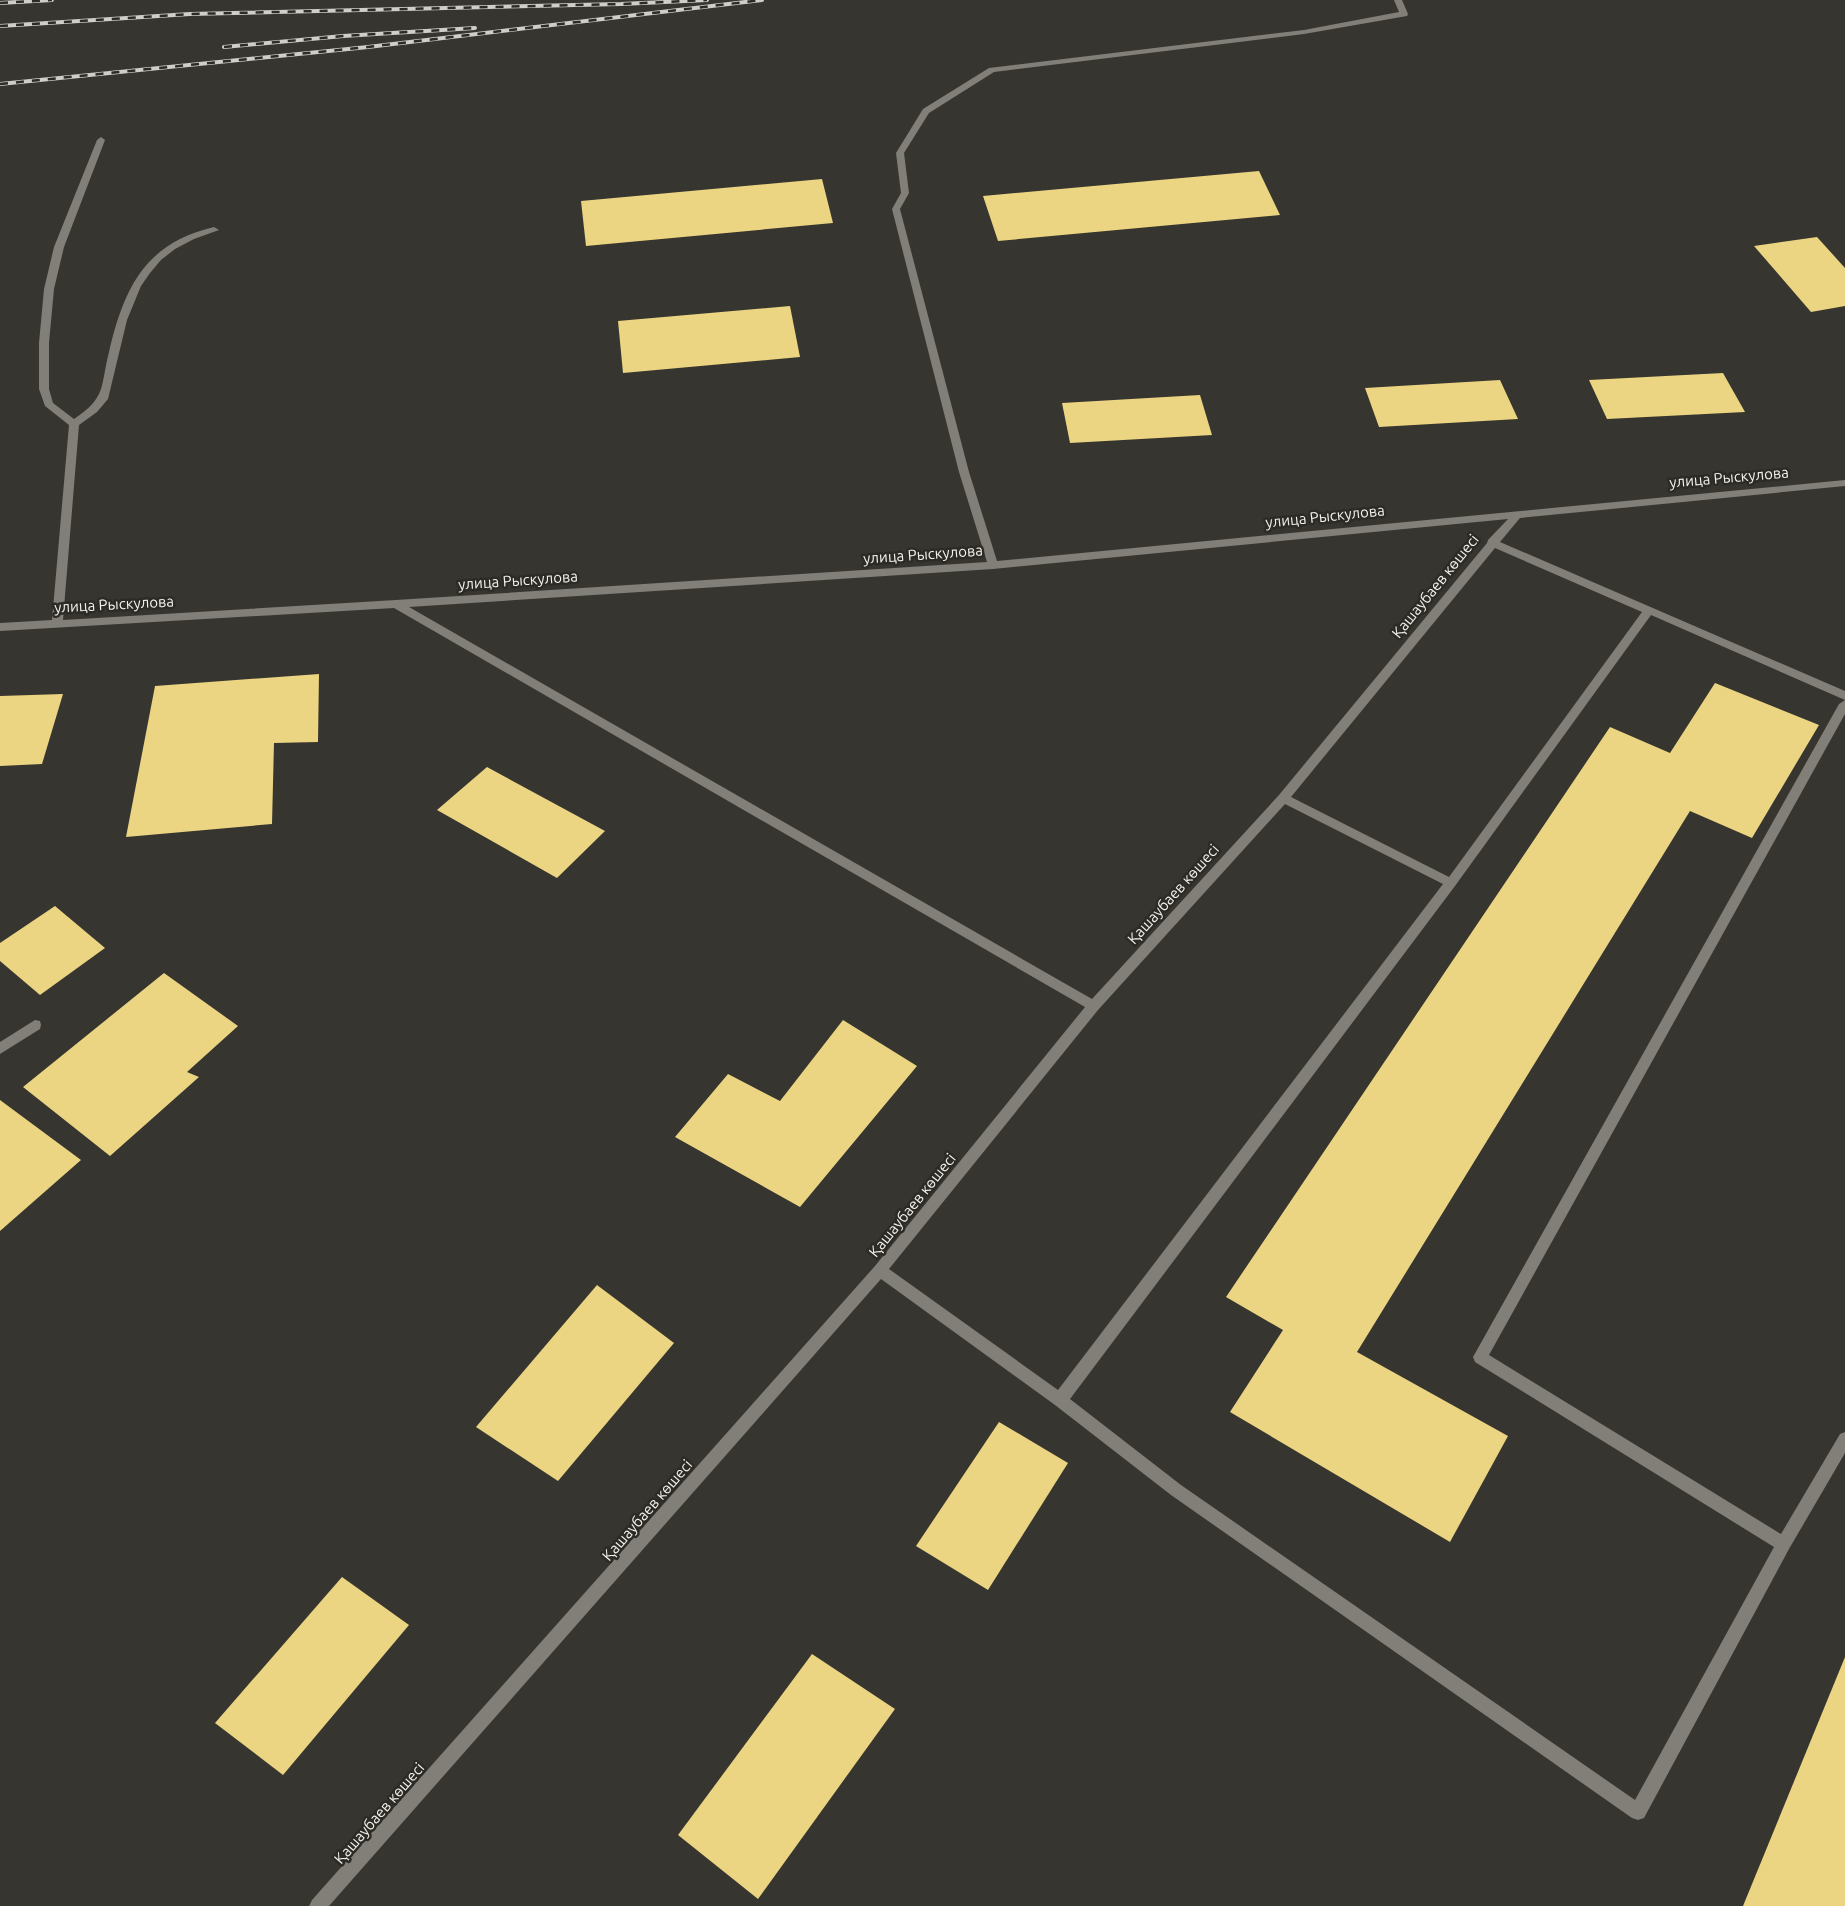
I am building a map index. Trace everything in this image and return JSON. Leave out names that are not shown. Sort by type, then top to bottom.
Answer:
[{"type":"street","points":[[993,565],[964,472],[896,209],[905,192],[900,152],[926,111],[992,70],[1304,32],[1404,14],[1398,0]]},
{"type":"street","points":[[74,424],[60,416],[48,404],[44,389],[44,343],[50,288],[59,247],[101,140]]},
{"type":"street","points":[[57,624],[74,424],[95,409],[103,399],[108,386],[112,357],[122,317],[134,287],[169,249],[187,238],[214,230]]},
{"type":"street","name":"улица Рыскулова","points":[[0,627],[396,604],[993,565],[1845,483]]},
{"type":"street","name":"Қашаубаев көшесі","points":[[318,1906],[880,1270],[1093,1006],[1283,798],[1492,542],[1518,513]]},
{"type":"street","points":[[1492,542],[1845,696]]},
{"type":"street","points":[[396,604],[1093,1006]]},
{"type":"street","points":[[1060,1400],[1451,883],[1648,611]]},
{"type":"street","points":[[1784,1544],[1480,1357],[1845,704]]},
{"type":"street","points":[[1283,798],[1451,883]]},
{"type":"street","points":[[0,1049],[35,1025]]},
{"type":"street","points":[[880,1270],[1060,1400],[1176,1490],[1638,1812],[1784,1544],[1845,1439]]},
{"type":"building","points":[[1259,171],[1280,215],[998,241],[983,196]]},
{"type":"building","points":[[822,179],[833,223],[586,246],[581,201]]},
{"type":"building","points":[[1817,237],[1845,268],[1845,306],[1811,312],[1754,246]]},
{"type":"building","points":[[790,306],[800,357],[623,373],[618,321]]},
{"type":"building","points":[[1723,373],[1745,412],[1607,419],[1589,380]]},
{"type":"building","points":[[1500,380],[1518,419],[1379,427],[1365,388]]},
{"type":"building","points":[[1200,395],[1212,435],[1070,443],[1062,403]]},
{"type":"building","points":[[319,674],[318,742],[274,743],[272,824],[126,837],[155,686]]},
{"type":"building","points":[[1715,683],[1819,725],[1752,838],[1690,811],[1357,1352],[1508,1436],[1450,1542],[1230,1412],[1283,1330],[1226,1297],[1610,727],[1670,753]]},
{"type":"building","points":[[63,694],[42,764],[0,766],[0,696]]},
{"type":"building","points":[[487,767],[605,831],[557,878],[437,810]]},
{"type":"building","points":[[55,906],[105,948],[40,995],[0,961],[0,943]]},
{"type":"building","points":[[164,973],[238,1026],[187,1072],[199,1077],[110,1156],[23,1087]]},
{"type":"building","points":[[843,1020],[917,1066],[800,1207],[675,1137],[728,1074],[780,1101]]},
{"type":"building","points":[[0,1100],[81,1160],[0,1231]]},
{"type":"building","points":[[597,1285],[674,1343],[558,1481],[476,1427]]},
{"type":"building","points":[[999,1422],[1068,1463],[988,1590],[916,1546]]},
{"type":"building","points":[[342,1577],[409,1625],[283,1775],[215,1723]]},
{"type":"building","points":[[812,1654],[895,1709],[758,1899],[678,1835]]},
{"type":"building","points":[[1845,1657],[1845,1906],[1743,1906]]},
{"type":"railway","points":[[0,3],[52,0]]},
{"type":"railway","points":[[0,26],[190,14],[621,4],[707,0]]},
{"type":"railway","points":[[0,84],[368,47],[762,0]]},
{"type":"railway","points":[[224,47],[343,36],[475,28]]}]
